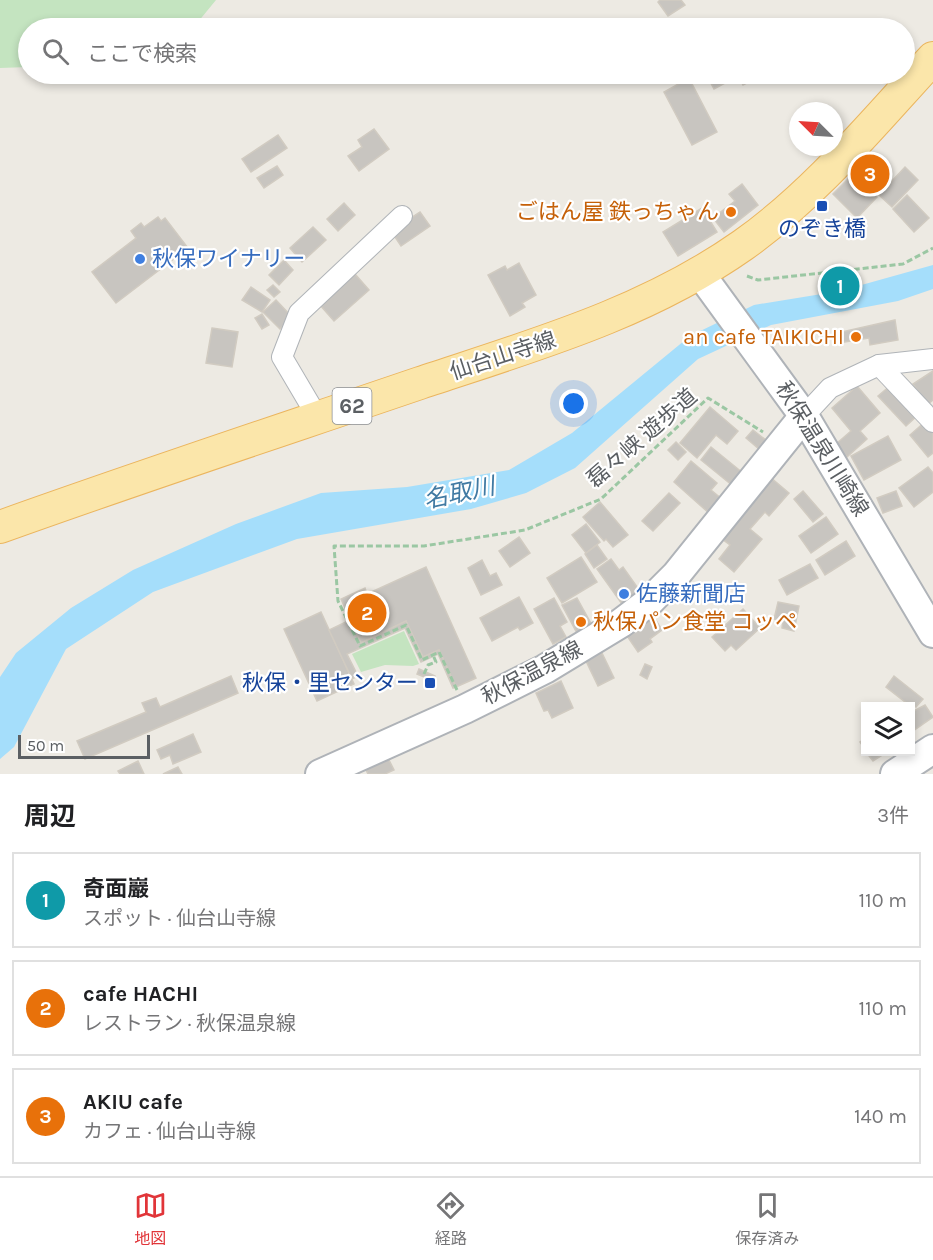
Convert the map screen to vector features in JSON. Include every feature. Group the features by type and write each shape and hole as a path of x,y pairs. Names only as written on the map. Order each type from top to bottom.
{"main road":[{"name":"仙台山寺線","path":"915,77 933,58"},
{"name":"仙台山寺線","path":"0,527 168,466 318,418 596,323 649,301 744,245 795,202 908,84"},
{"name":"秋保温泉川崎線","path":"699,272 804,416 933,633"},
{"name":"秋保温泉線","path":"320,774 465,709 546,669 621,623 650,601 676,575 804,416"},
{"path":"895,774 933,749"}],"street":[{"path":"318,418 282,357 300,313 402,216"},
{"path":"804,416 830,388 879,365 933,359"},
{"path":"879,365 933,422"}],"path":[{"path":"747,276 758,280 903,264 933,248"},
{"name":"磊々峡 遊歩道","path":"433,655 422,660 406,625 360,646 338,601 334,546 424,546 525,530 601,499 708,398 770,436"},
{"path":"424,674 428,665 436,662 433,655 438,652 465,709"}],"green space":[{"path":"0,0 216,0 201,18 18,18 18,67 0,68"},
{"path":"404,631 419,664 413,666 385,665 361,672 352,654"}],"water":[{"name":"名取川","path":"933,265 933,289 898,301 771,325 698,359 575,468 526,493 471,509 297,539 153,592 66,649 14,747 0,759 0,677 16,653 71,608 133,570 236,524 321,493 407,487 509,470 572,433 690,336 754,305 840,291"}],"building":[{"path":"660,0 681,0 685,5 668,16 658,2"},
{"path":"678,84 692,84 717,132 692,145 664,92"},
{"path":"711,84 723,84 714,89"},
{"path":"374,129 389,149 359,171 348,156 362,147 358,140"},
{"path":"278,135 287,148 251,172 242,159"},
{"path":"867,160 889,181 877,194 854,173"},
{"path":"277,166 283,175 264,188 257,178"},
{"path":"905,167 918,180 892,207 879,195"},
{"path":"853,174 877,197 857,218 833,194"},
{"path":"742,184 758,205 724,232 713,218 735,201 729,194"},
{"path":"907,195 929,218 914,232 893,209"},
{"path":"344,203 355,215 338,231 327,219"},
{"path":"702,208 717,232 678,256 663,232"},
{"path":"420,212 430,226 401,246 391,231"},
{"path":"158,217 161,221 165,218 188,248 116,303 92,272 136,238 131,231 141,223 144,227"},
{"path":"313,227 326,240 302,262 290,248"},
{"path":"284,260 293,270 279,285 269,275"},
{"path":"519,263 536,295 522,303 525,307 510,316 488,275 505,266 507,270"},
{"path":"355,274 369,290 334,321 320,305"},
{"path":"273,285 280,292 274,297 267,290"},
{"path":"251,287 270,300 262,312 242,300"},
{"path":"276,300 292,317 280,329 263,312"},
{"path":"262,314 269,325 262,329 255,318"},
{"path":"895,320 898,340 870,345 869,338 839,343 837,333"},
{"path":"212,328 238,332 232,367 206,363"},
{"path":"933,371 933,400 927,405 913,384"},
{"path":"891,385 918,415 906,426 878,396"},
{"path":"857,386 880,413 860,431 867,439 847,457 836,444 851,431 832,408"},
{"path":"710,407 738,431 727,444 716,435 697,458 680,443"},
{"path":"927,420 933,427 933,453 928,457 910,435"},
{"path":"753,430 767,441 760,450 746,438"},
{"path":"888,436 901,460 864,480 851,456"},
{"path":"676,442 686,452 678,460 668,450"},
{"path":"711,447 743,473 733,486 701,460"},
{"path":"691,461 717,483 711,490 722,499 710,514 674,482"},
{"path":"928,467 933,473 933,492 914,507 899,488"},
{"path":"770,477 789,493 769,516 765,512 750,529 762,539 734,572 719,559 730,545 722,539"},
{"path":"803,491 823,514 813,522 794,499"},
{"path":"896,491 902,506 883,513 877,498"},
{"path":"669,493 680,503 653,531 642,521"},
{"path":"600,502 628,535 613,547 606,539 604,541 583,517"},
{"path":"826,517 838,534 811,553 799,536"},
{"path":"586,524 600,542 586,553 572,535"},
{"path":"519,537 530,553 510,567 499,551"},
{"path":"846,541 855,556 825,575 816,560"},
{"path":"597,545 607,559 594,568 585,554"},
{"path":"581,557 597,582 562,603 547,578"},
{"path":"611,559 619,570 623,567 640,591 622,604 597,569"},
{"path":"482,560 490,576 496,573 502,585 481,595 468,568"},
{"path":"810,564 818,578 787,595 779,580"},
{"path":"426,567 476,678 456,687 439,650 423,657 406,621 361,643 341,599 365,588 367,594"},
{"path":"519,597 533,623 520,630 518,627 492,641 480,618"},
{"path":"554,598 567,622 560,626 566,637 553,644 534,609"},
{"path":"577,598 593,627 578,635 562,605"},
{"path":"778,602 799,606 794,631 782,628 783,620 774,619"},
{"path":"743,609 760,628 736,650 731,645 725,651 712,637"},
{"path":"321,612 354,684 317,701 284,629"},
{"path":"652,614 662,630 650,639 652,642 638,652 625,633"},
{"path":"350,620 361,643 406,621 423,657 439,650 456,687 453,688 438,654 421,662 405,628 347,654 358,676 352,679 329,630"},
{"path":"602,653 614,678 598,686 586,661"},
{"path":"645,664 652,667 647,679 640,675"},
{"path":"419,669 435,676 434,681 417,674"},
{"path":"231,676 238,693 85,759 77,741 146,712 142,703 156,698 160,707"},
{"path":"894,676 923,699 916,707 915,702 905,702 886,687"},
{"path":"561,681 573,708 552,718 548,710 544,711 536,693"},
{"path":"925,705 933,717 915,730 915,710"},
{"path":"193,734 201,752 173,764 170,755 161,759 157,750"},
{"path":"387,756 394,770 385,774 368,774 364,766"},
{"path":"869,756 881,756 873,761"},
{"path":"138,761 144,774 120,774 118,771"},
{"path":"178,767 182,774 163,774"}],"place":[{"name":"AKIU cafe","path":"870,174"},
{"name":"のぞき橋","path":"822,206"},
{"name":"ごはん屋 鉄っちゃん","path":"731,212"},
{"name":"秋保ワイナリー","path":"140,259"},
{"name":"奇面巖","path":"840,286"},
{"name":"an cafe TAIKICHI","path":"856,337"},
{"name":"佐藤新聞店","path":"624,594"},
{"name":"cafe HACHI","path":"367,613"},
{"name":"秋保パン食堂 コッペ","path":"581,622"},
{"name":"秋保・里センター","path":"430,683"}]}
